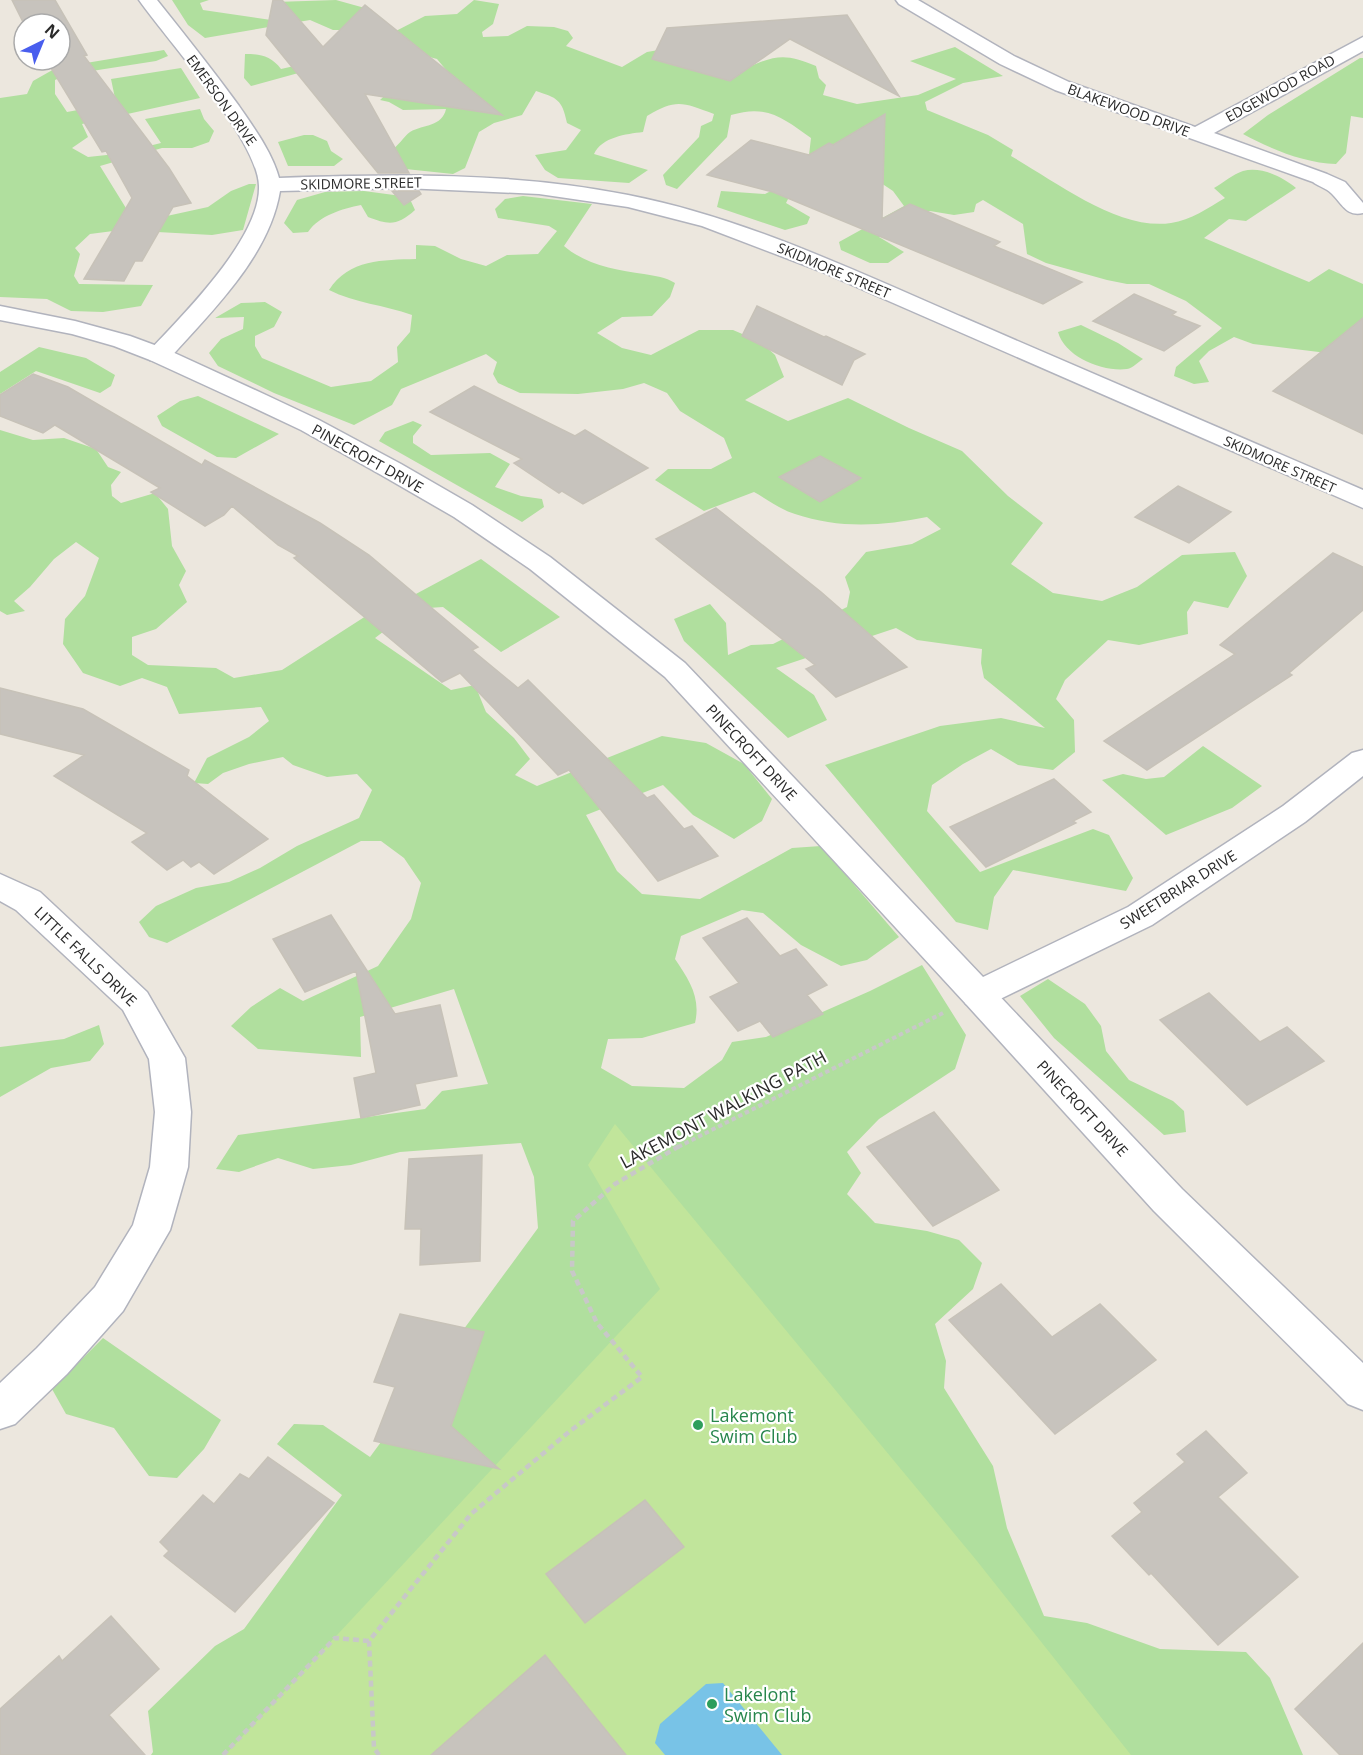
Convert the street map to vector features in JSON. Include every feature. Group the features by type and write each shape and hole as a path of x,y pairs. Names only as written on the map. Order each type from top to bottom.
{"street":[{"name":"EMERSON DRIVE","path":"148,0 242,125 262,156 270,185 261,222 238,261 214,294 159,355"},
{"name":"BLAKEWOOD DRIVE","path":"905,0 1036,75 1320,178 1337,187 1356,208"},
{"name":"EDGEWOOD ROAD","path":"1197,134 1363,43"},
{"name":"SKIDMORE STREET","path":"270,185 427,182 494,184 630,201 730,228 897,297 1363,500"},
{"name":"PINECROFT DRIVE","path":"0,313 75,327 122,341 159,355 310,425 453,505 540,563 608,615 675,670 1168,1200 1363,1391"},
{"name":"SWEETBRIAR DRIVE","path":"978,995 1140,916 1294,814 1363,760"},
{"name":"LITTLE FALLS DRIVE","path":"0,886 28,901 135,1001 167,1058 173,1112 169,1167 151,1230 109,1299 52,1361 0,1410"}],"path":[{"name":"LAKEMONT WALKING PATH","path":"369,1641 471,1514 570,1431 642,1377 597,1323 572,1271 573,1221 615,1184 669,1151 978,995"},
{"path":"223,1755 334,1638 369,1641 374,1748 379,1755"}],"green space":[{"path":"172,0 209,0 200,3 203,10 278,21 275,2 336,0 372,10 369,14 394,32 425,16 457,14 474,0 499,4 493,24 482,32 483,37 508,36 527,26 554,27 568,31 573,38 566,46 622,67 647,52 676,47 746,68 765,60 788,57 816,66 819,78 826,85 823,95 857,104 918,95 956,79 910,61 955,47 1003,76 963,83 925,102 927,110 988,135 1013,150 1011,156 1109,212 1151,223 1171,223 1185,219 1225,198 1214,188 1236,174 1250,170 1264,171 1285,180 1296,188 1246,221 1229,219 1204,238 1309,282 1329,269 1363,284 1363,368 1327,353 1253,344 1234,337 1209,351 1199,361 1209,382 1194,384 1174,376 1176,367 1222,328 1186,301 1149,284 1127,284 1107,280 1046,263 1027,254 1023,224 983,200 976,204 974,212 954,215 930,211 919,213 879,237 904,252 888,263 870,263 841,250 839,242 904,206 893,191 878,181 791,193 786,203 810,217 807,224 785,230 717,207 721,191 765,194 812,170 809,155 811,138 792,124 765,112 755,111 731,115 727,137 677,189 666,185 663,175 699,137 701,126 712,121 714,114 687,105 666,107 647,116 643,132 615,137 598,148 594,154 648,170 629,183 558,178 545,170 535,155 566,150 581,130 567,123 558,101 536,91 522,115 494,123 479,132 465,168 453,174 396,168 389,152 410,132 441,119 446,109 403,110 380,100 393,88 447,71 437,59 407,51 331,64 251,86 244,78 245,54 265,57 281,69 334,57 349,30 333,30 310,20 205,38 188,25"},
{"path":"164,50 168,56 156,61 66,75 55,80 55,94 67,112 116,103 111,79 181,68 200,98 82,124 88,137 72,148 88,157 116,154 161,143 145,119 200,109 204,119 214,131 209,142 192,148 162,148 100,166 129,213 153,219 208,207 231,191 249,184 256,184 243,230 212,235 121,230 90,234 75,248 80,254 74,276 79,284 153,285 141,306 103,312 71,311 47,299 0,297 0,98 27,94 33,81 49,72 72,72 72,65"},
{"path":"1363,58 1363,118 1351,116 1346,153 1336,164 1312,161 1288,154 1243,134 1268,115"},
{"path":"313,135 327,141 331,151 343,159 334,166 288,166 278,142"},
{"path":"364,191 409,197 415,210 403,219 387,223 368,217 361,205 325,217 308,232 293,233 284,223 297,200 325,192"},
{"path":"523,196 592,204 564,246 582,258 602,266 660,277 675,283 670,297 652,316 622,317 597,333 622,348 651,355 699,330 733,330 761,342 775,355 784,377 745,400 788,421 848,398 962,451 1008,496 1043,523 1011,564 1053,593 1102,601 1137,587 1182,555 1235,552 1247,576 1228,608 1194,601 1187,612 1188,634 1139,645 1108,640 1065,680 1056,699 1074,720 1075,752 1053,770 1018,765 991,749 932,785 927,811 980,872 1093,829 1109,835 1133,878 1126,891 1013,870 994,897 988,930 956,922 825,765 940,726 1001,718 1045,728 984,678 981,663 982,649 917,640 896,628 776,668 814,695 827,720 788,738 684,641 674,619 710,604 726,623 728,655 751,645 773,644 847,607 850,592 845,577 866,552 912,544 941,529 927,517 878,524 828,522 790,512 754,492 704,511 655,480 668,469 711,469 732,458 724,438 680,411 667,393 644,383 623,389 578,394 520,393 498,383 493,374 497,362 486,354 401,389 392,405 354,425 274,393 218,366 209,353 221,339 243,329 244,317 215,318 241,303 265,302 282,312 274,327 255,336 255,346 262,358 331,387 371,381 398,362 397,347 410,332 412,315 349,298 329,290 337,280 346,272 368,263 416,259 416,245 435,246 461,259 486,266 507,255 538,254 557,231 549,226 498,218 495,209 505,199"},
{"path":"1081,325 1118,343 1143,359 1127,369 1107,368 1086,361 1068,349 1058,332"},
{"path":"39,347 86,358 115,375 111,386 100,393 36,371 0,394 0,372"},
{"path":"198,396 279,434 236,458 217,457 162,426 157,416 180,401"},
{"path":"413,421 422,425 413,436 413,443 431,455 490,453 510,464 495,487 521,496 542,499 544,507 522,522 379,441 385,432"},
{"path":"0,430 33,440 64,438 96,449 108,467 121,472 111,485 112,496 121,503 155,493 168,509 172,546 186,571 179,585 187,602 156,629 132,637 132,655 148,665 216,668 234,678 282,670 380,607 414,595 481,559 560,617 501,652 443,607 413,609 375,638 451,690 475,685 486,712 514,738 530,759 515,775 537,786 662,736 706,743 744,764 772,799 762,821 734,839 693,815 663,785 586,815 617,871 642,894 700,899 792,848 821,846 899,937 867,960 841,966 801,945 763,913 742,910 681,936 675,959 695,997 695,1023 642,1038 608,1039 601,1068 632,1086 684,1088 722,1060 732,1042 766,1037 870,991 922,965 966,1035 955,1069 879,1119 847,1152 861,1173 847,1194 875,1223 927,1231 959,1240 982,1263 973,1289 935,1324 946,1361 944,1388 993,1466 1007,1528 1044,1616 1087,1623 1160,1649 1246,1652 1270,1678 1303,1755 151,1755 153,1752 148,1711 215,1646 244,1629 342,1495 277,1444 294,1424 323,1425 370,1457 538,1228 534,1177 521,1143 400,1152 351,1165 313,1169 278,1158 239,1172 216,1169 238,1135 425,1109 442,1091 488,1084 454,989 360,1017 361,1057 258,1049 231,1026 251,1007 280,988 303,1001 378,966 411,919 421,883 404,858 381,841 361,841 167,943 149,937 139,922 156,906 196,888 229,882 260,868 297,846 359,818 372,790 357,774 327,777 293,765 283,757 249,764 223,773 208,784 194,783 207,758 249,737 269,721 261,707 179,714 167,687 142,678 120,686 83,673 63,644 65,619 85,596 99,558 76,542 54,559 30,587 14,601 25,611 7,615 0,611"},
{"path":"1203,746 1262,786 1232,808 1166,835 1102,780 1123,774 1146,779 1164,777"},
{"path":"1048,979 1085,1004 1101,1026 1106,1051 1129,1080 1173,1101 1184,1111 1186,1132 1164,1135 1054,1038 1020,996"},
{"path":"99,1025 104,1044 90,1061 51,1068 0,1097 0,1047 64,1039"},
{"name":"Lakemont Swim Club","path":"615,1124 977,1561 1131,1755 225,1755 660,1289 588,1165"},
{"path":"103,1338 221,1420 204,1449 177,1478 149,1476 114,1428 66,1414 52,1389"}],"water":[{"name":"Lakelont Swim Club","path":"723,1683 782,1755 665,1755 655,1743 660,1724 706,1684"}],"building":[{"path":"12,0 55,0 62,12 18,12"},
{"path":"273,0 282,0 323,47 365,5 502,115 365,94 409,173 378,173 266,35"},
{"path":"847,15 899,96 790,39 730,81 652,59 667,28"},
{"path":"72,29 87,55 84,56 169,168 191,203 173,207 142,261 135,261 124,281 84,279 132,198 106,151 102,152 53,72 72,72"},
{"path":"885,114 882,219 910,204 1000,242 994,246 1082,282 1043,304 773,192 707,175 751,140 809,155 829,143 833,145"},
{"path":"392,191 419,191 421,194 404,205"},
{"path":"1134,294 1176,312 1172,315 1200,326 1164,351 1093,321"},
{"path":"757,306 865,354 854,360 842,385 742,336"},
{"path":"1363,318 1363,434 1273,391"},
{"path":"33,374 68,387 202,465 205,460 320,523 369,555 478,647 472,650 518,688 528,680 647,798 654,795 684,829 692,826 718,856 658,881 569,770 558,775 460,673 442,682 294,558 298,556 278,545 232,506 224,515 205,526 151,492 160,488 55,425 43,433 0,416 0,395"},
{"path":"474,386 575,436 585,430 648,468 583,504 562,491 559,493 514,463 522,459 430,412"},
{"path":"820,456 861,478 820,502 779,477"},
{"path":"1178,486 1231,512 1189,543 1135,517"},
{"path":"716,508 821,592 907,667 836,697 806,669 815,665 656,539"},
{"path":"1333,553 1363,567 1363,610 1289,673 1292,675 1147,770 1104,741 1235,654 1220,645"},
{"path":"0,688 83,709 189,770 187,776 268,839 214,874 199,862 191,867 183,860 167,870 132,842 147,833 54,776 84,755 0,734"},
{"path":"1054,779 1091,812 1073,821 1076,823 986,867 950,827"},
{"path":"331,915 395,1014 440,1005 457,1076 415,1084 420,1105 361,1118 354,1078 376,1073 356,971 305,992 273,939"},
{"path":"747,918 780,956 796,949 827,985 807,995 823,1014 773,1037 760,1021 738,1031 710,997 739,983 703,938"},
{"path":"1209,993 1260,1042 1287,1027 1324,1061 1247,1105 1160,1020"},
{"path":"934,1112 999,1190 933,1226 867,1147"},
{"path":"482,1155 480,1261 420,1265 421,1229 405,1229 409,1159"},
{"path":"1001,1284 1052,1337 1100,1304 1156,1360 1055,1434 949,1320"},
{"path":"400,1314 484,1332 451,1426 499,1469 374,1441 395,1387 374,1382"},
{"path":"1206,1431 1247,1473 1218,1497 1298,1577 1218,1645 1151,1573 1149,1575 1112,1536 1142,1512 1134,1503 1185,1462 1177,1454"},
{"path":"268,1457 334,1503 235,1612 164,1556 169,1551 160,1542 203,1495 214,1504 240,1474 249,1479"},
{"path":"645,1500 684,1547 585,1623 546,1574"},
{"path":"111,1616 159,1669 109,1715 145,1755 0,1755 0,1709 59,1656 62,1661"},
{"path":"1363,1643 1363,1755 1340,1755 1295,1709"},
{"path":"545,1655 626,1755 431,1755"}],"place":[{"name":"Lakemont Swim Club","path":"698,1425"},
{"name":"Lakelont Swim Club","path":"712,1704"}]}
